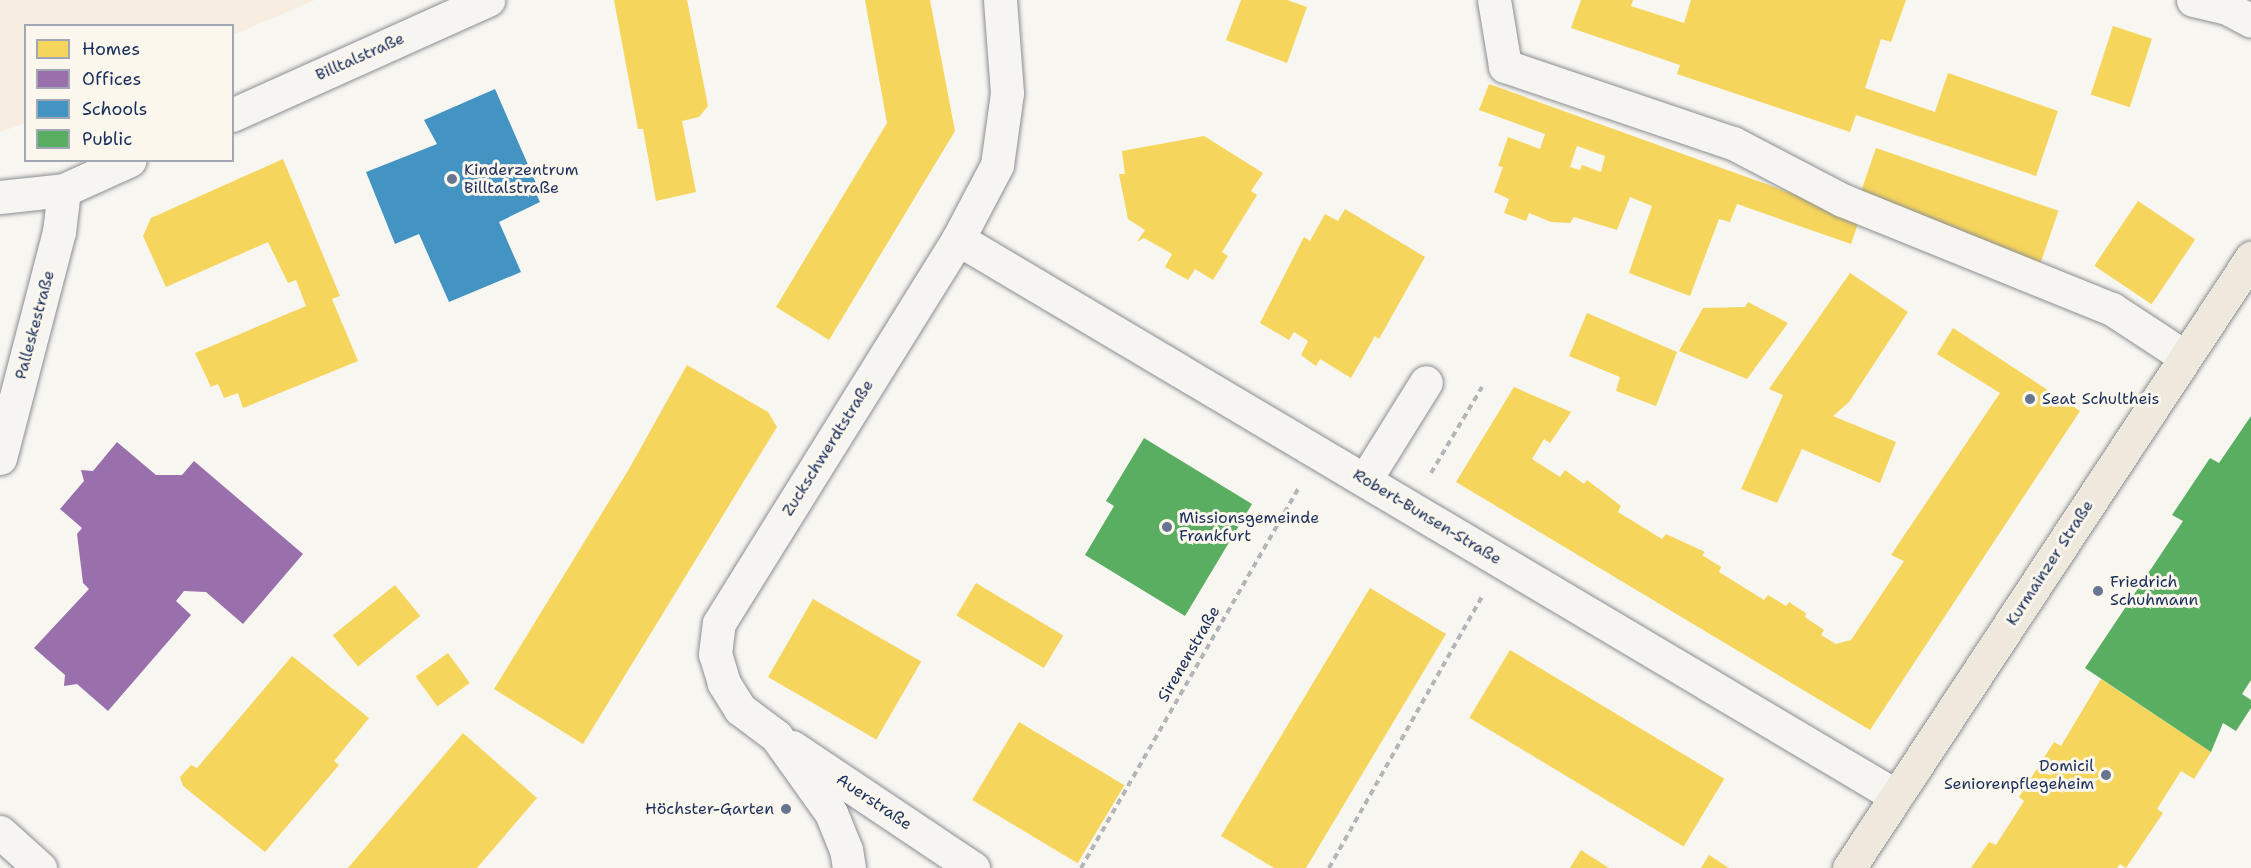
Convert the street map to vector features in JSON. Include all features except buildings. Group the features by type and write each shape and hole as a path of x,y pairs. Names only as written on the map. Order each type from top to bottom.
{"main road":[{"name":"Kurmainzer Straße","path":"1849,868 2251,258"}],"street":[{"name":"Billtalstraße","path":"234,113 488,0"},
{"name":"Zuckschwerdtstraße","path":"849,868 846,850 831,813 776,736 740,709 724,683 715,654 719,623 958,240 997,165 1007,93 1000,0"},
{"path":"1494,0 1504,66 1733,143 1842,200 2112,309 2186,357"},
{"path":"2193,0 2227,8 2251,21"},
{"path":"0,197 64,190 126,162"},
{"name":"Palleskestraße","path":"0,458 59,232 64,190"},
{"name":"Robert-Bunsen-Straße","path":"958,240 1896,796"},
{"path":"1365,480 1426,382"},
{"name":"Auerstraße","path":"776,736 973,868"},
{"path":"0,832 40,868"}],"path":[{"path":"1411,507 1482,387"},
{"name":"Sirenenstraße","path":"1081,868 1318,453"},
{"path":"1329,868 1502,562"}],"shaded area":[{"path":"0,0 315,0 234,35 234,24 24,24 24,123 0,132"}],"place":[{"name":"Kinderzentrum Billtalstraße","path":"452,179"},
{"name":"Seat Schultheis","path":"2030,399"},
{"name":"Missionsgemeinde Frankfurt","path":"1167,527"},
{"name":"Friedrich Schuhmann","path":"2098,591"},
{"name":"Domicil Seniorenpflegeheim","path":"2106,775"},
{"name":"Höchster-Garten","path":"786,809"}]}
